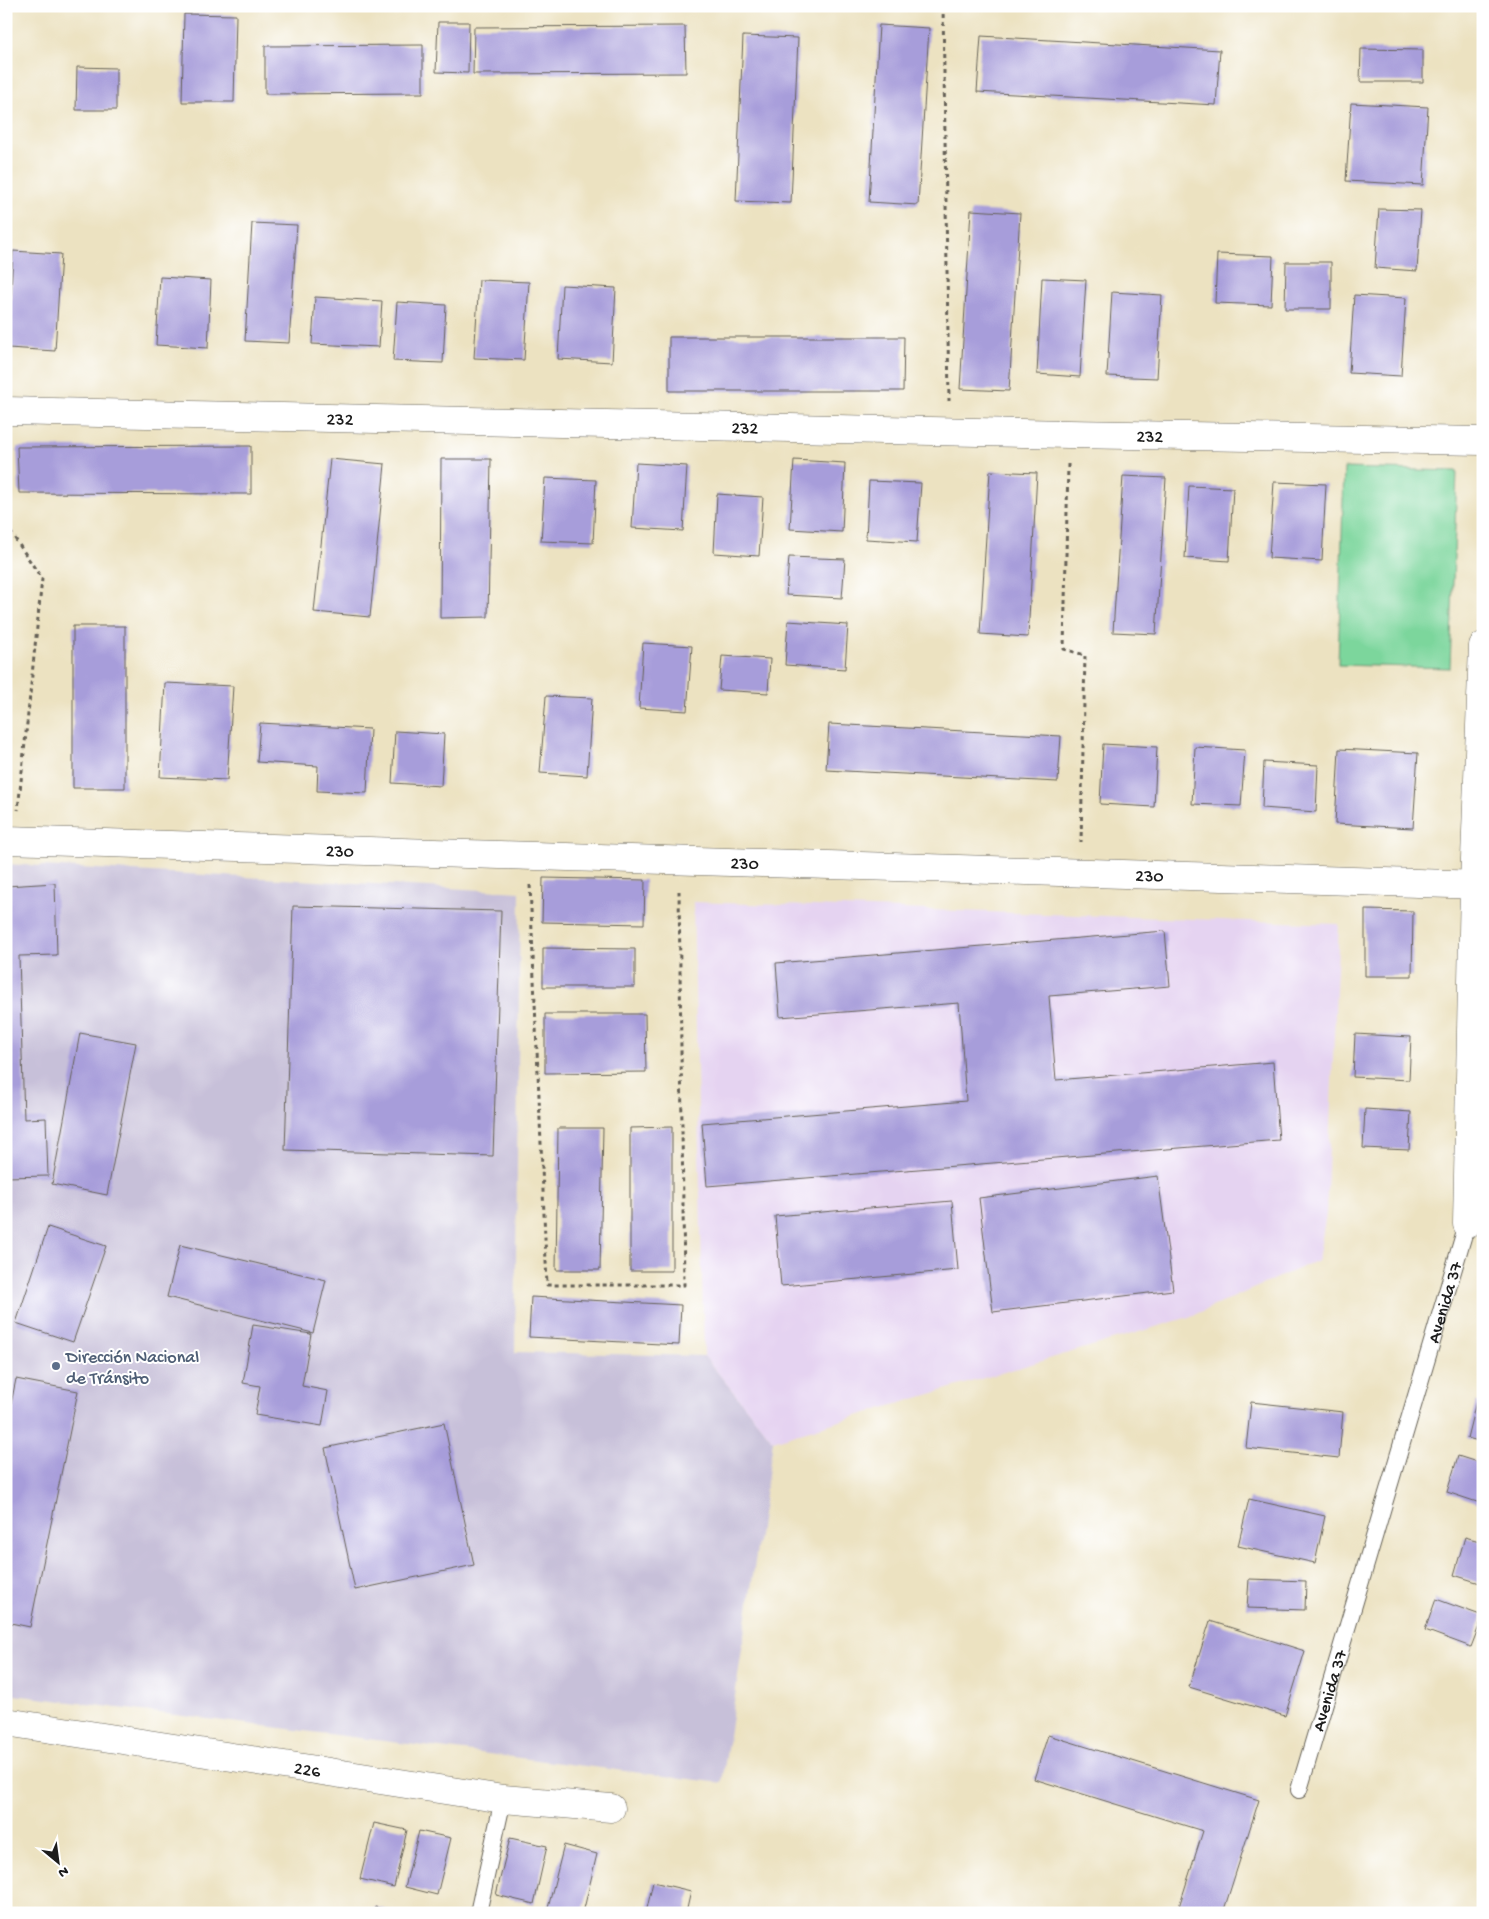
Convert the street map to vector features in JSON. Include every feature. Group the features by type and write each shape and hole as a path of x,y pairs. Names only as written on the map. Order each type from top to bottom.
{"street":[{"name":"232","path":"6,411 1483,441"},
{"name":"Avenida 37","path":"1467,1224 1479,885 1483,646"},
{"name":"230","path":"10,840 1479,885"},
{"name":"226","path":"6,1722 503,1799 611,1808"}],"lane":[{"name":"Avenida 37","path":"1299,1790 1467,1224"},
{"path":"478,1913 503,1799"}],"path":[{"path":"943,6 950,431"},
{"path":"1068,434 1064,649 1085,655 1081,873"},
{"path":"6,525 42,579 10,840"},
{"path":"529,857 547,1285 684,1285 679,861"}],"shaded area":[{"path":"6,864 520,892 515,1352 704,1356 773,1441 722,1783 6,1694"},
{"path":"693,902 1339,924 1326,1214 1318,1260 1189,1317 773,1441 704,1356"}],"green space":[{"path":"1344,468 1457,471 1450,668 1338,665"}],"building":[{"path":"184,14 236,15 234,102 182,102"},
{"path":"438,22 469,22 468,73 436,72"},
{"path":"879,25 929,28 918,205 869,202"},
{"path":"685,26 686,73 473,74 474,27"},
{"path":"743,36 798,38 791,203 736,201"},
{"path":"981,36 1220,50 1216,105 977,92"},
{"path":"423,45 423,93 265,94 265,46"},
{"path":"1361,49 1423,50 1423,82 1360,82"},
{"path":"77,67 116,68 116,110 76,110"},
{"path":"1351,103 1428,107 1423,185 1346,181"},
{"path":"1379,209 1421,210 1417,271 1375,268"},
{"path":"971,210 1020,213 1009,391 960,389"},
{"path":"252,223 297,225 289,343 245,341"},
{"path":"13,251 61,254 55,351 8,348"},
{"path":"1217,254 1273,256 1271,305 1215,303"},
{"path":"1286,262 1331,262 1331,309 1285,309"},
{"path":"160,277 211,280 208,348 156,345"},
{"path":"1042,278 1086,280 1080,377 1037,374"},
{"path":"479,280 529,282 524,360 474,358"},
{"path":"562,285 616,288 612,362 558,359"},
{"path":"1112,292 1162,295 1157,378 1107,376"},
{"path":"1354,295 1406,298 1401,376 1349,373"},
{"path":"315,297 382,301 379,347 312,344"},
{"path":"397,302 446,305 443,363 393,361"},
{"path":"669,337 904,337 903,391 669,391"},
{"path":"251,446 251,494 19,493 17,447"},
{"path":"330,459 385,464 370,617 314,612"},
{"path":"441,459 491,459 488,617 440,618"},
{"path":"794,460 845,463 842,532 790,529"},
{"path":"636,463 687,466 683,531 632,528"},
{"path":"990,471 1037,473 1028,637 980,634"},
{"path":"1123,476 1166,478 1156,634 1113,632"},
{"path":"545,478 596,480 593,543 541,541"},
{"path":"869,481 921,483 917,542 866,539"},
{"path":"1274,482 1326,484 1322,561 1269,558"},
{"path":"1189,486 1233,488 1229,561 1185,558"},
{"path":"717,494 763,497 759,556 714,553"},
{"path":"789,557 845,559 842,598 786,595"},
{"path":"788,621 848,625 845,669 785,665"},
{"path":"73,626 125,626 125,788 73,788"},
{"path":"643,643 692,646 687,711 639,708"},
{"path":"722,656 770,659 768,693 719,690"},
{"path":"165,683 233,686 227,780 160,777"},
{"path":"546,696 592,698 587,776 540,773"},
{"path":"260,723 370,729 367,793 317,791 318,766 257,762"},
{"path":"829,724 1061,736 1058,782 826,770"},
{"path":"395,731 444,734 441,786 392,783"},
{"path":"1103,744 1157,747 1154,807 1100,804"},
{"path":"1195,747 1245,750 1241,806 1192,804"},
{"path":"1339,749 1418,753 1413,828 1335,824"},
{"path":"1264,762 1318,765 1316,812 1262,808"},
{"path":"543,878 645,880 644,924 542,922"},
{"path":"55,883 57,955 19,956 24,1119 46,1118 48,1176 6,1177 6,886"},
{"path":"293,906 501,911 493,1156 285,1150"},
{"path":"1365,910 1413,911 1412,976 1365,976"},
{"path":"1165,931 1170,986 1049,996 1056,1080 1273,1062 1279,1140 707,1186 702,1123 966,1101 959,1003 780,1017 776,963"},
{"path":"543,948 635,949 635,987 543,987"},
{"path":"545,1014 645,1014 646,1072 545,1073"},
{"path":"80,1033 136,1043 107,1195 52,1184"},
{"path":"1355,1034 1411,1037 1409,1080 1353,1077"},
{"path":"1365,1109 1411,1112 1409,1150 1363,1148"},
{"path":"672,1127 672,1271 630,1271 630,1128"},
{"path":"558,1128 603,1128 600,1270 556,1270"},
{"path":"1158,1176 1173,1290 993,1312 979,1198"},
{"path":"952,1201 958,1270 781,1286 775,1216"},
{"path":"48,1227 106,1246 73,1342 16,1323"},
{"path":"180,1245 326,1280 313,1333 167,1297"},
{"path":"531,1297 681,1305 679,1345 529,1337"},
{"path":"253,1325 311,1334 302,1386 328,1391 322,1426 255,1415 260,1386 243,1383"},
{"path":"16,1379 78,1391 30,1627 6,1622 6,1429"},
{"path":"1251,1402 1343,1412 1339,1458 1246,1448"},
{"path":"1476,1402 1483,1404 1483,1442 1467,1438"},
{"path":"444,1423 474,1565 355,1590 325,1448"},
{"path":"1458,1456 1483,1464 1483,1504 1447,1492"},
{"path":"1249,1499 1325,1516 1315,1563 1238,1546"},
{"path":"1465,1537 1483,1542 1483,1584 1454,1575"},
{"path":"1249,1579 1306,1581 1305,1610 1247,1608"},
{"path":"1436,1599 1483,1616 1471,1647 1425,1630"},
{"path":"1210,1621 1305,1651 1285,1716 1189,1687"},
{"path":"1048,1735 1259,1800 1223,1913 1177,1913 1203,1831 1034,1779"},
{"path":"374,1823 407,1830 394,1887 360,1879"},
{"path":"419,1831 451,1838 437,1895 405,1887"},
{"path":"510,1838 547,1846 534,1904 496,1895"},
{"path":"564,1845 597,1854 583,1913 547,1912"},
{"path":"653,1882 691,1891 686,1913 646,1913"},
{"path":"375,1907 395,1912 395,1913 374,1913"}],"place":[{"name":"Dirección Nacional de Tránsito","path":"56,1366"}]}
